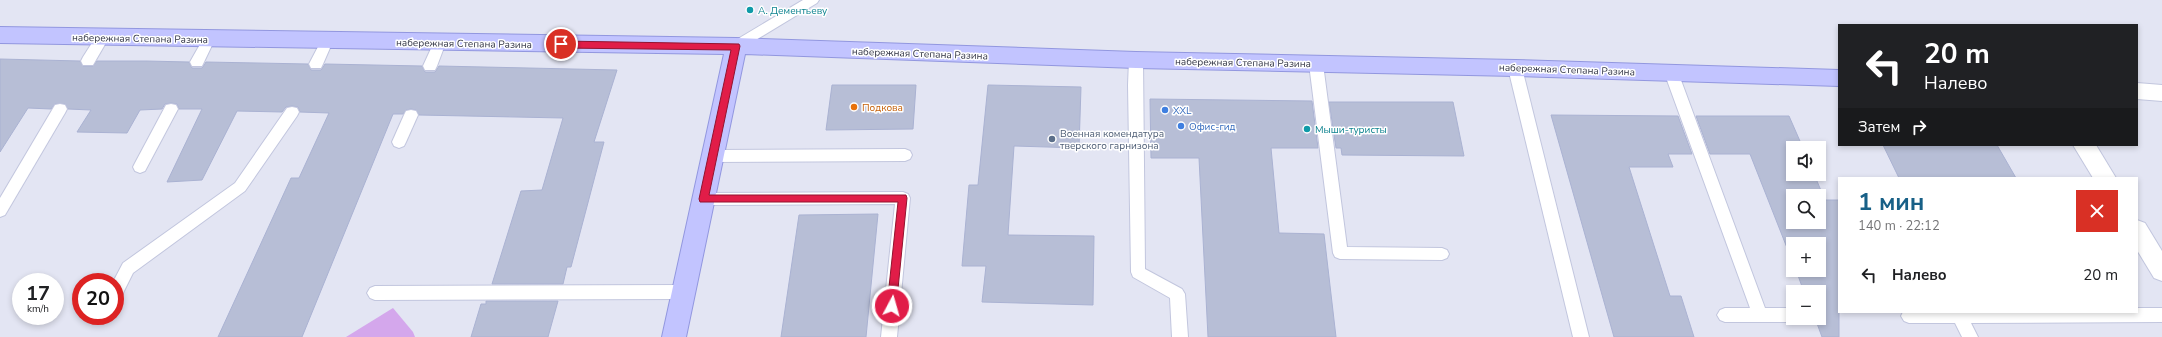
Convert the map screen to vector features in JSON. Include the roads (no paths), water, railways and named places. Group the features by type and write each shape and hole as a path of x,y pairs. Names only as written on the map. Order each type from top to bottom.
{"street":[{"name":"набережная Степана Разина","path":"0,36 736,46 1136,60 1515,68 1838,78"},
{"path":"674,337 736,46"},
{"path":"2138,91 2162,93"},
{"path":"2085,146 2104,177"},
{"path":"2138,232 2162,271"}],"lane":[{"path":"736,46 813,0"},
{"path":"88,61 102,38"},
{"path":"197,62 210,39"},
{"path":"316,64 327,41"},
{"path":"430,66 440,42"},
{"path":"1136,60 1134,85 1138,272 1177,294 1180,337"},
{"path":"1316,64 1340,253 1442,254"},
{"path":"1515,68 1581,337"},
{"path":"1671,72 1760,315"},
{"path":"0,211 60,109"},
{"path":"140,167 172,109"},
{"path":"124,276 128,268 240,187 292,112"},
{"path":"399,142 411,115"},
{"path":"713,156 905,155"},
{"path":"703,199 903,198 889,337"},
{"path":"375,293 684,292"},
{"path":"1725,314 1786,315"},
{"path":"1909,316 1959,314 2162,315"},
{"path":"1959,314 1970,337"}],"place":[{"name":"А. Дементьеву","path":"750,10"},
{"name":"Подкова","path":"854,107"},
{"name":"XXL","path":"1165,110"},
{"name":"Офис-гид","path":"1181,126"},
{"name":"Мыши-туристы","path":"1307,129"},
{"name":"Военная комендатура тверского гарнизона","path":"1052,139"}]}
